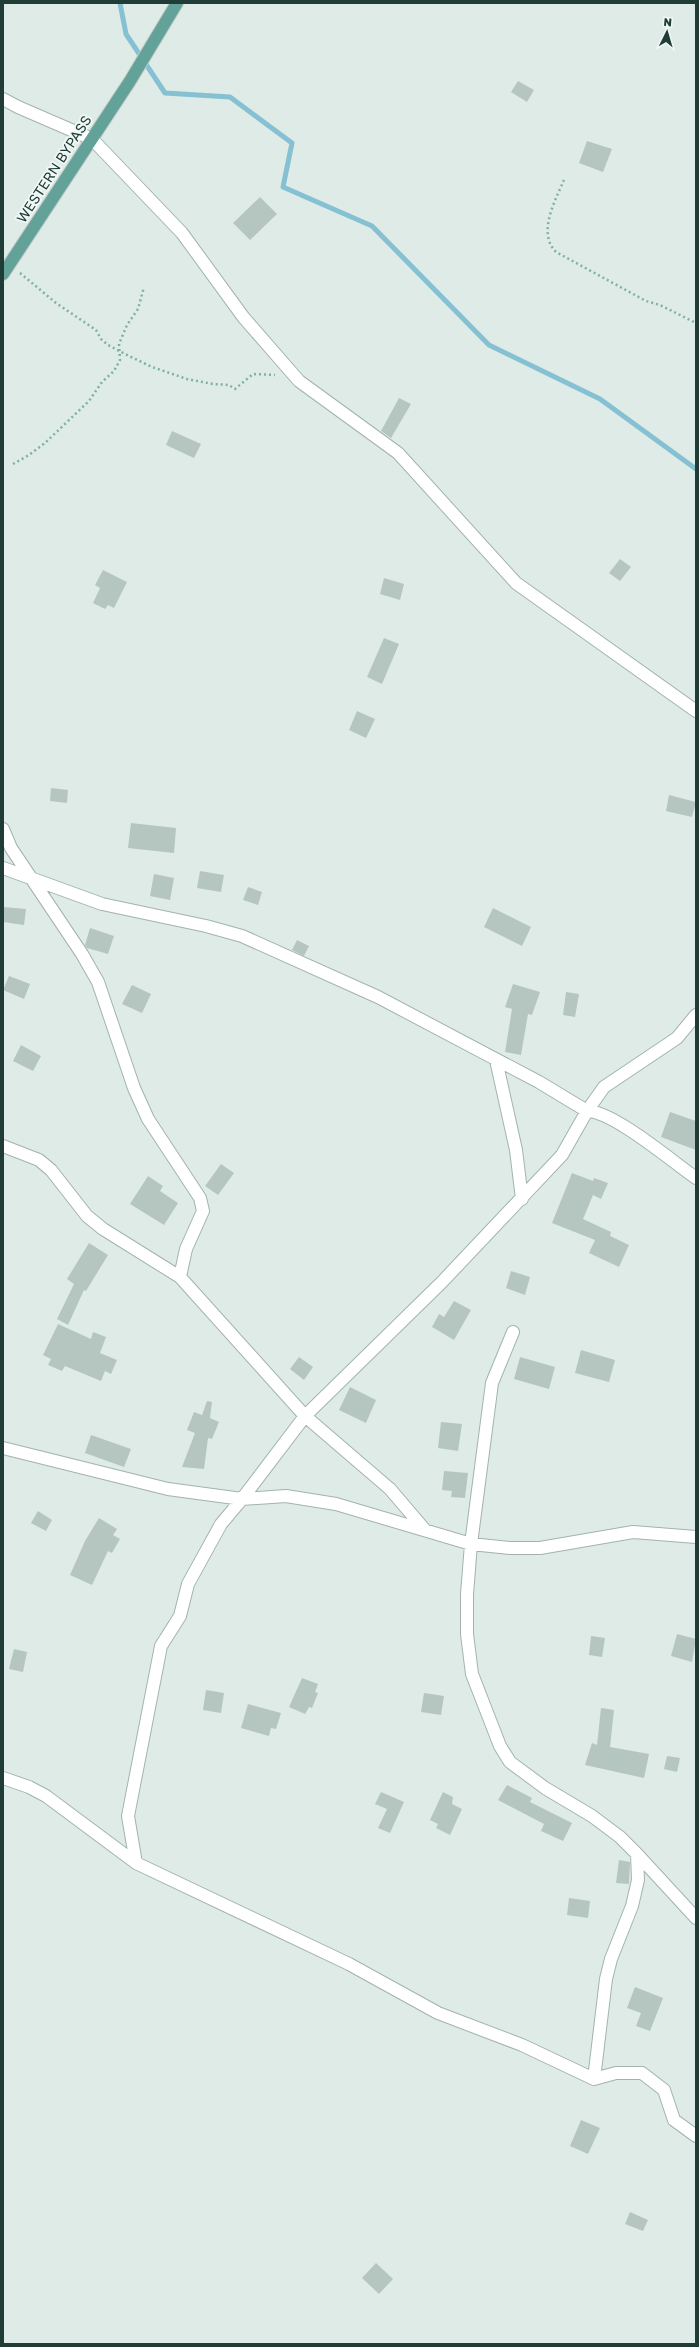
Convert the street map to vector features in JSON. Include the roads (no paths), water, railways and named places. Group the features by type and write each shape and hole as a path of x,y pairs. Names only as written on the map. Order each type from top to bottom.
{"main road":[{"name":"WESTERN BYPASS","path":"3,274 130,81 177,3"}],"street":[{"path":"3,99 18,108 92,139 182,233 244,318 299,381 398,453 516,583 696,711"},
{"path":"3,828 11,848 78,948 98,982 134,1088 148,1120 200,1198 203,1210 186,1249 180,1277"},
{"path":"3,868 102,904 206,926 242,936 378,997 587,1111 594,1111 637,1135 696,1178"},
{"path":"136,1863 128,1816 161,1646 180,1616 188,1584 221,1524 242,1499 305,1416 442,1282 562,1155 587,1111 604,1087 677,1038 696,1015"},
{"path":"496,1060 516,1150 522,1199"},
{"path":"3,1146 39,1160 51,1170 87,1216 103,1229 180,1277 305,1416 390,1489 425,1530"},
{"path":"513,1332 492,1383 471,1544 467,1594 467,1628 472,1674 500,1746 510,1762 545,1788 592,1816 620,1837 696,1918"},
{"path":"3,1448 139,1483 242,1499 286,1496 336,1504 471,1544 510,1548 540,1548 633,1532 696,1537"},
{"path":"3,1778 29,1787 46,1796 136,1863 349,1964 438,2012 522,2045 594,2079 616,2073 642,2073 664,2090 674,2120 696,2136"},
{"path":"594,2079 606,1979 611,1958 632,1906 638,1880 637,1854"}],"waterway":[{"path":"120,3 126,34 165,93 230,97 292,143 283,187 372,226 489,345 600,399 696,469"}]}
